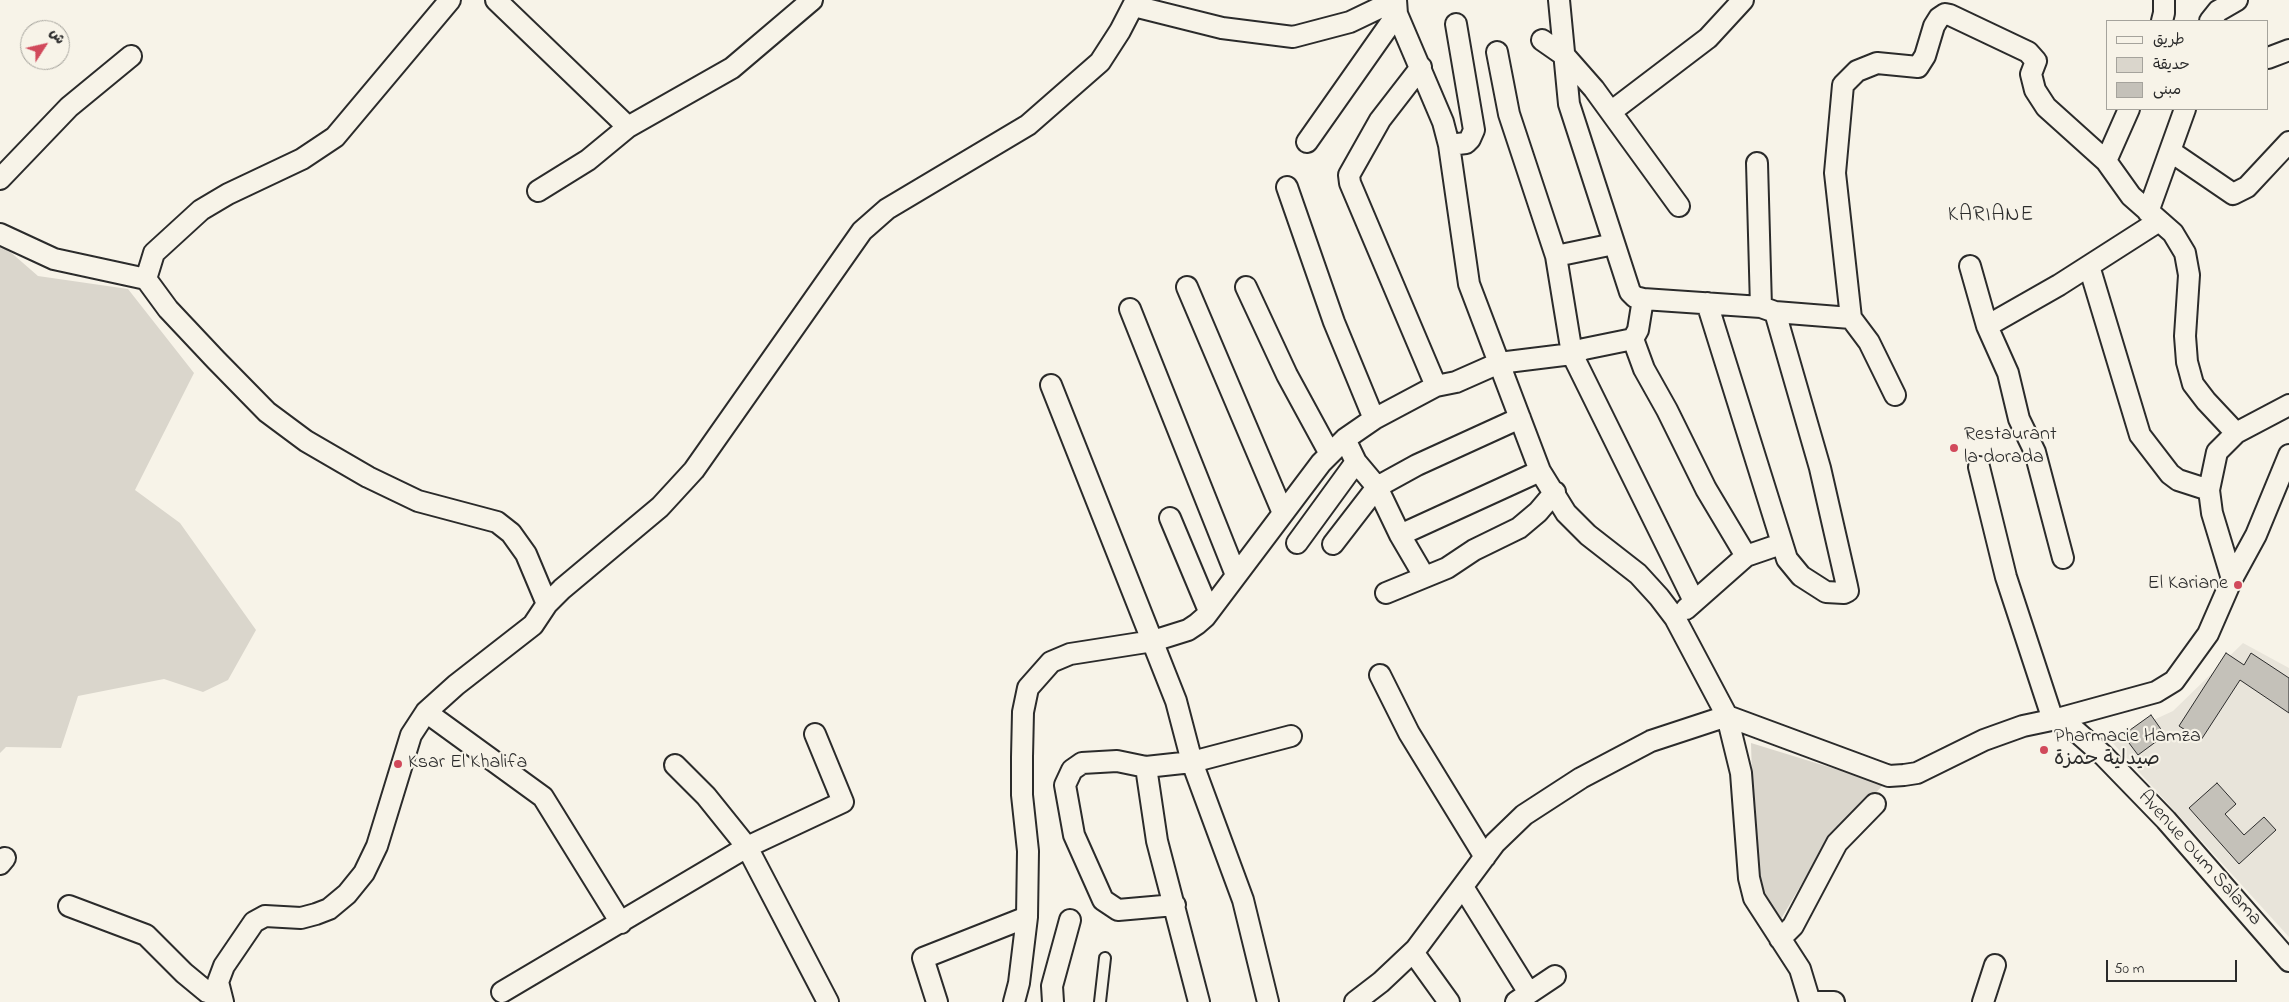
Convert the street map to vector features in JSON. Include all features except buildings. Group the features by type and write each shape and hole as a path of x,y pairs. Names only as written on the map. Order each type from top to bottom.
{"street":[{"path":"146,279 154,253 201,210 228,194 302,159 335,137 450,0"},
{"path":"496,0 628,127"},
{"path":"1559,0 1569,104 1630,292 1635,297 1644,299 1707,303 1850,318"},
{"path":"1612,111 1708,38 1742,0"},
{"path":"2162,20 2164,0"},
{"path":"2211,20 2218,11 2237,0"},
{"path":"538,192 588,160 628,127 732,68 804,3"},
{"path":"222,999 218,982 224,966 254,922 264,916 301,918 329,909 347,894 364,872 377,846 411,735 426,712 456,685 533,625 547,604 562,589 660,507 694,470 862,231 887,209 1028,125 1100,62 1135,3 1222,28 1292,37 1350,22 1396,5"},
{"path":"1396,5 1443,122 1450,145 1468,284 1540,471 1555,492 1566,513 1588,535 1638,574 1675,618 1727,716 1741,773 1749,878 1754,898 1800,969 1810,1002 1834,1002"},
{"path":"1307,142 1396,5"},
{"path":"1895,395 1869,342 1850,318 1836,173 1843,85 1857,71 1877,63 1918,67 1925,56 1934,26 1945,14 2028,52 2036,61 2031,74 2035,90 2046,107 2106,161 2130,196 2173,233 2185,253 2188,268 2189,298 2185,336 2187,362 2193,384 2236,433"},
{"path":"1450,145 1466,143 1474,130 1456,24"},
{"path":"1542,40 1565,56 1612,111 1679,206"},
{"path":"2269,58 2289,50"},
{"path":"1497,52 1509,114 1556,256 1572,354 1694,601"},
{"path":"0,179 69,107 131,56"},
{"path":"1420,67 1380,120 1350,175 1350,183 1436,386"},
{"path":"2106,161 2129,110"},
{"path":"1987,326 2089,266 2154,216 2170,151 2185,110"},
{"path":"2170,151 2233,194 2247,187 2289,142"},
{"path":"1707,303 1787,559 1801,576 1826,592 1844,594 1848,591 1820,468 1768,309 1757,163"},
{"path":"1287,187 1334,322 1374,419"},
{"path":"0,234 54,259 146,279 168,309 267,412 306,441 368,477 418,501 497,522 511,533 526,554 547,604"},
{"path":"1556,256 1614,244"},
{"path":"1970,266 1987,326 2008,373 2019,419 2035,452 2063,558"},
{"path":"2089,266 2140,435 2170,474 2178,480 2210,490"},
{"path":"1187,287 1283,513"},
{"path":"1246,287 1287,375 1330,454"},
{"path":"1014,1002 1019,983 1027,917 1028,851 1022,795 1023,712 1028,688 1051,662 1070,654 1154,641 1188,630 1197,624 1209,611 1283,513 1330,454 1345,439 1374,419 1436,386 1456,382 1499,363 1572,354 1584,349 1633,338 1638,330 1644,299"},
{"path":"1130,309 1236,575"},
{"path":"1633,338 1644,369 1706,488 1746,556"},
{"path":"1051,385 1154,641 1176,701 1192,762 1243,900 1268,1002"},
{"path":"2232,578 2212,513 2210,490 2217,452 2236,433 2289,405"},
{"path":"1333,544 1377,487 1417,465 1520,418"},
{"path":"1345,439 1356,462 1377,487 1400,535 1424,576"},
{"path":"1355,1002 1382,982 1413,952 1485,857 1524,815 1581,778 1651,741 1727,716 1889,776 1917,773 1984,740 2023,726 2057,719 2156,692 2174,681 2208,634 2232,578 2256,534 2289,455"},
{"path":"1297,543 1356,462"},
{"path":"1979,467 2006,577 2057,719"},
{"path":"1400,535 1540,471"},
{"path":"1386,594 1424,576 1447,568 1474,550 1520,528 1538,512 1555,492"},
{"path":"1170,518 1209,611"},
{"path":"1675,618 1746,556 1781,544"},
{"path":"1380,676 1409,733 1485,857"},
{"path":"426,712 543,797 621,922"},
{"name":"Avenue Oum Salama","path":"2057,719 2103,755 2166,820 2289,961"},
{"path":"502,992 747,847 843,802 815,734"},
{"path":"1175,905 1118,910 1103,900 1074,835 1065,785 1072,770 1082,764 1117,761 1146,767 1192,762 1291,736"},
{"path":"675,765 706,796 747,847 828,1002"},
{"path":"1146,767 1157,841 1200,1002"},
{"path":"1780,939 1792,926 1837,843 1875,804"},
{"path":"1463,887 1522,997 1555,976"},
{"path":"69,906 146,935 184,973 207,992 222,999"},
{"path":"937,1002 923,958 1027,917"},
{"path":"1053,1002 1052,986 1070,920"},
{"path":"1413,952 1449,1002"},
{"path":"1982,1002 1995,965"}],"lane":[{"path":"1100,1002 1105,958"}],"shaded area":[{"path":"2243,643 2289,668 2289,937 2110,740 2173,711"}],"green space":[{"path":"0,243 38,276 128,289 194,373 135,490 180,523 256,630 228,680 203,692 164,679 78,696 61,748 6,747 0,753"},
{"path":"1751,743 1884,784 1821,851 1778,924 1755,876"}],"place":[{"name":"Restaurant la dorada","path":"1954,448"},
{"name":"El Kariane","path":"2238,585"},
{"name":"Pharmacie Hamza صيدلية حمزة","path":"2044,750"},
{"name":"Ksar El Khalifa","path":"398,764"}],"district":[{"name":"KARIANE","path":"1991,217"}]}
